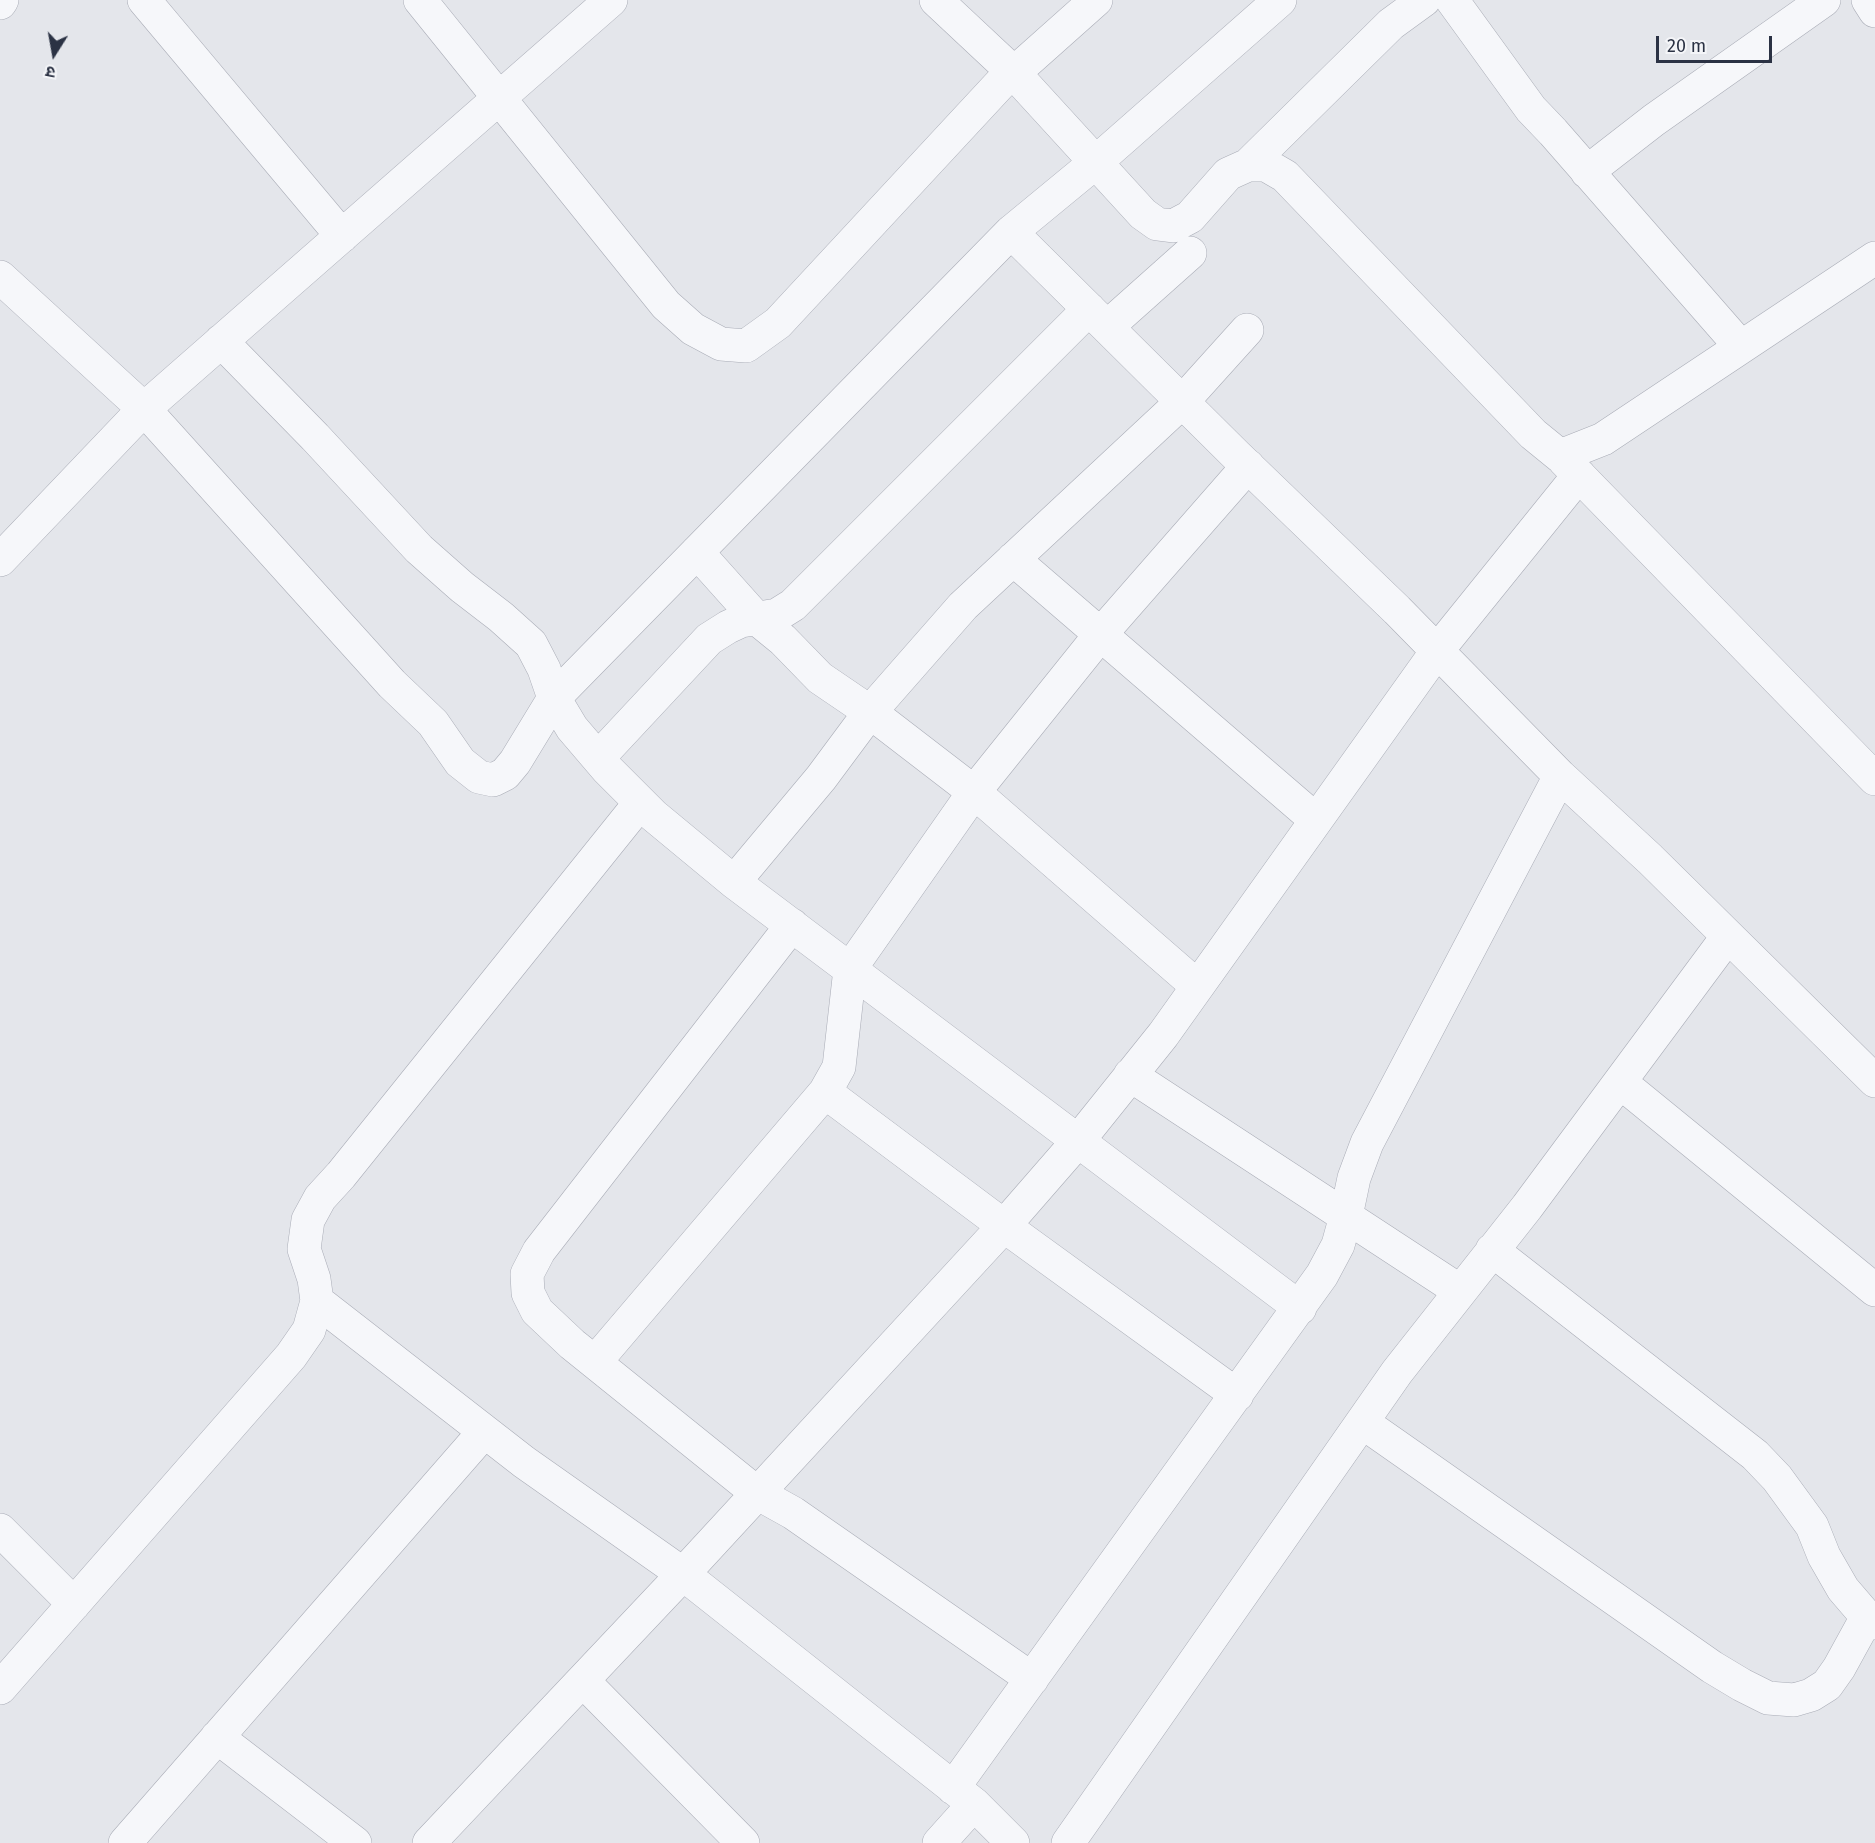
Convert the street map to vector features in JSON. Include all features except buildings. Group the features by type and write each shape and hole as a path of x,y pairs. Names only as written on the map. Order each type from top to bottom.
{"street":[{"path":"144,0 342,236"},
{"path":"420,0 666,305 693,329 722,344 746,346 778,323 1011,72 1014,73 1096,0"},
{"path":"0,560 144,409 611,0"},
{"path":"936,0 1014,73 1143,214 1157,224 1173,226 1190,217 1228,174 1248,165 1391,24 1424,0"},
{"path":"0,277 144,409 392,684 433,723 460,762 479,777 493,780 506,774 554,698 1011,232 1096,162 1280,0"},
{"path":"1452,0 1531,110 1741,347"},
{"path":"1587,172 1654,120 1824,0"},
{"path":"1868,0 1875,11"},
{"path":"1248,165 1266,165 1285,176 1533,434 1570,465 1875,779"},
{"path":"1011,232 1437,651 1560,776 1728,936 1875,1081"},
{"path":"598,758 709,639 728,627 756,618 777,615 793,605 1098,318 1190,253"},
{"path":"429,1843 758,1493 1004,1226 1078,1141 1163,1035 1570,465 1603,439 1875,258"},
{"path":"734,882 821,778 870,712 940,630 1183,400 1247,330"},
{"path":"221,341 315,437 419,549 531,644 544,669 554,698 572,728 640,803 734,882 1300,1308"},
{"path":"595,1362 825,1092 838,1067 843,1046 850,969 974,792 1100,635 1248,466"},
{"path":"698,552 756,618 783,640 820,678 870,712 974,792 1197,986"},
{"path":"1013,559 1316,820"},
{"path":"939,1843 1032,1679 1322,1275 1333,1255 1346,1216 1354,1178 1367,1143 1560,776"},
{"path":"0,1688 291,1356 309,1330 317,1301 315,1279 304,1249 308,1220 320,1198 640,803"},
{"path":"792,925 539,1251 527,1274 528,1293 537,1311 595,1362 758,1493 793,1513 1032,1679"},
{"path":"1068,1843 1397,1372 1527,1207 1728,936"},
{"path":"1130,1075 1460,1291"},
{"path":"1620,1082 1875,1290"},
{"path":"825,1092 1004,1226 1237,1395"},
{"path":"1362,1422 1712,1667 1742,1685 1768,1698 1794,1700 1811,1695 1827,1685 1871,1620 1842,1589 1824,1556 1812,1526 1777,1478 1755,1455 1492,1250"},
{"path":"317,1301 575,1500 634,1538 683,1574 964,1796 1013,1843"},
{"path":"125,1843 484,1432"},
{"path":"0,1530 74,1604"},
{"path":"583,1680 743,1843"},
{"path":"217,1737 355,1843"}]}
